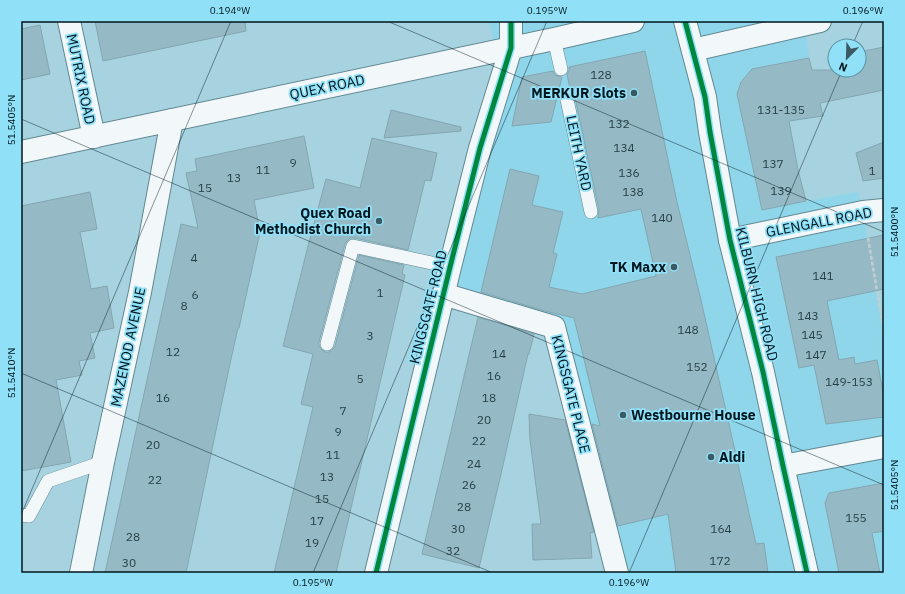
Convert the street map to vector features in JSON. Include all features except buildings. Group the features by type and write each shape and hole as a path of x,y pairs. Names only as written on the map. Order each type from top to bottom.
{"street":[{"name":"MUTRIX ROAD","path":"69,21 94,136"},
{"name":"KINGSGATE ROAD","path":"376,573 443,294 480,148 511,48 511,21"},
{"name":"QUEX ROAD","path":"21,152 633,21"},
{"name":"KILBURN HIGH ROAD","path":"686,21 705,97 730,240 763,372 807,573"},
{"path":"693,50 820,21"},
{"name":"MAZENOD AVENUE","path":"81,573 103,462 140,292 172,120"},
{"name":"GLENGALL ROAD","path":"730,240 863,212 884,210"},
{"name":"KINGSGATE PLACE","path":"443,294 554,327 617,573"},
{"path":"783,466 884,447"}],"lane":[{"path":"554,39 561,69"},
{"name":"LEITH YARD","path":"566,95 591,212"},
{"path":"327,344 353,246 450,267"},
{"path":"21,515 29,516 48,481 103,462"}],"path":[{"path":"863,212 884,332"}],"shaded area":[{"path":"489,21 805,21 809,58 823,116 789,121 794,144 790,145 795,170 799,170 806,201 858,192 863,212 884,336 884,573 615,573 558,324 451,291 498,58"}],"cycle path":[{"path":"376,573 480,148 511,48 511,21"},
{"path":"685,21 705,97 730,240 763,372 807,573"}],"place":[{"name":"MERKUR Slots","path":"634,93"},
{"name":"Quex Road Methodist Church","path":"379,221"},
{"name":"TK Maxx","path":"674,267"},
{"name":"Westbourne House","path":"623,415"},
{"name":"Aldi","path":"711,457"}]}
